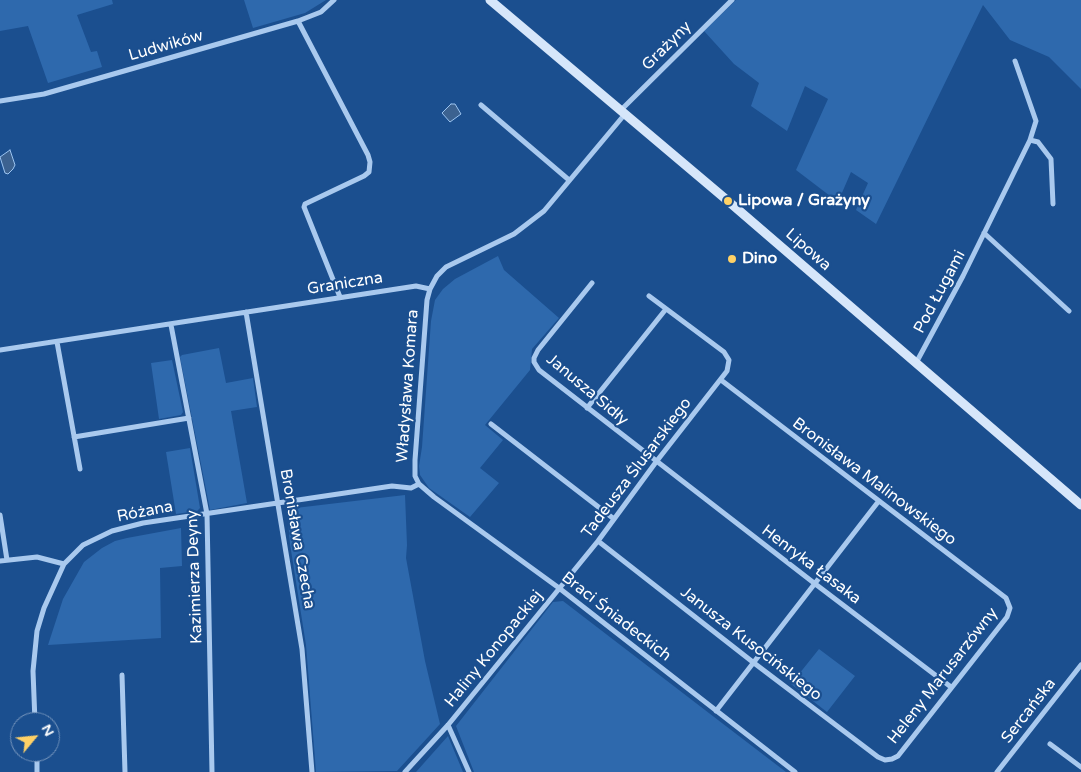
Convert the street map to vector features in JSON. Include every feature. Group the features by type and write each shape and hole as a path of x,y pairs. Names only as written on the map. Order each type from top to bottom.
{"main road":[{"name":"Lipowa","path":"490,0 1080,503"}],"street":[{"name":"Ludwików","path":"0,101 44,94 298,21 317,14 334,0"},
{"name":"Grażyny","path":"623,112 732,0"},
{"path":"298,21 370,162 369,172 364,176 305,204 304,207 340,297"},
{"name":"Pod Ługami","path":"916,363 964,276 1030,140 1036,122 1015,61"},
{"path":"481,105 569,180"},
{"path":"430,289 437,276 446,267 514,234 544,211 623,112"},
{"path":"1030,140 1038,142 1051,159 1053,204"},
{"path":"984,233 1069,311"},
{"name":"Janusza Sidły","path":"592,282 538,350 534,358 536,367 656,462"},
{"name":"Graniczna","path":"0,350 416,286 430,289"},
{"name":"Władysława Komara","path":"419,484 415,476 415,460 427,300 430,289"},
{"path":"587,408 666,309 649,296"},
{"name":"Tadeusza Ślusarskiego","path":"559,588 721,380 728,367 729,360 724,352 666,309"},
{"name":"Bronisława Czecha","path":"246,312 302,649 312,772"},
{"name":"Kazimierza Deyny","path":"171,325 207,514 212,772"},
{"path":"57,342 80,469"},
{"name":"Bronisława Malinowskiego","path":"721,380 878,502 1006,598 1010,606"},
{"path":"74,437 189,418"},
{"path":"491,424 614,519"},
{"name":"Henryka Łasaka","path":"656,462 951,687"},
{"name":"Różana","path":"35,712 33,671 37,631 44,608 64,564 83,545 118,529 143,523 392,486 411,488 419,484"},
{"name":"Braci Śniadeckich","path":"419,484 434,498 559,588 795,772"},
{"path":"716,711 878,502"},
{"path":"0,515 7,560"},
{"name":"Janusza Kusocińskiego","path":"598,540 878,758 892,760"},
{"path":"0,561 37,557 64,564"},
{"name":"Haliny Konopackiej","path":"405,772 448,725 559,588"},
{"name":"Heleny Marusarzówny","path":"892,760 898,756 1007,617 1010,606"},
{"name":"Sercańska","path":"997,772 1081,665"},
{"path":"122,675 124,772"},
{"path":"448,725 469,772"},
{"path":"1050,744 1081,767"}],"shaded area":[{"path":"0,0 112,0 113,4 77,15 91,52 97,51 102,67 48,83 28,26 0,31"},
{"path":"244,0 326,0 305,13 253,28"},
{"path":"736,0 1081,0 1081,89 1049,57 1010,40 983,5 876,224 856,210 868,183 851,172 838,202 796,170 828,99 805,86 787,131 751,106 759,83 734,64 704,31"},
{"path":"451,104 455,104 461,114 450,122 442,113"},
{"path":"10,150 15,165 8,174 5,173 0,157"},
{"path":"498,256 504,270 559,318 532,349 530,370 485,425 503,440 480,468 499,483 470,517 429,488 420,475 419,466 431,321 435,300 443,289 455,279"},
{"path":"219,348 226,383 253,378 257,407 231,411 247,503 210,510 180,357"},
{"path":"172,360 183,412 181,415 159,419 151,363"},
{"path":"190,448 200,508 197,511 176,514 166,452"},
{"path":"405,495 406,558 425,661 440,724 397,771 316,772 306,645 290,544 287,509"},
{"path":"181,528 182,566 160,568 161,638 48,645 63,599 84,562 115,541"},
{"path":"563,601 786,772 474,772 456,726 553,602"},
{"path":"819,649 855,676 827,712 791,684"},
{"path":"448,736 463,772 416,772"}],"place":[{"name":"Lipowa / Grażyny","path":"728,201"},
{"name":"Dino","path":"732,259"}]}
